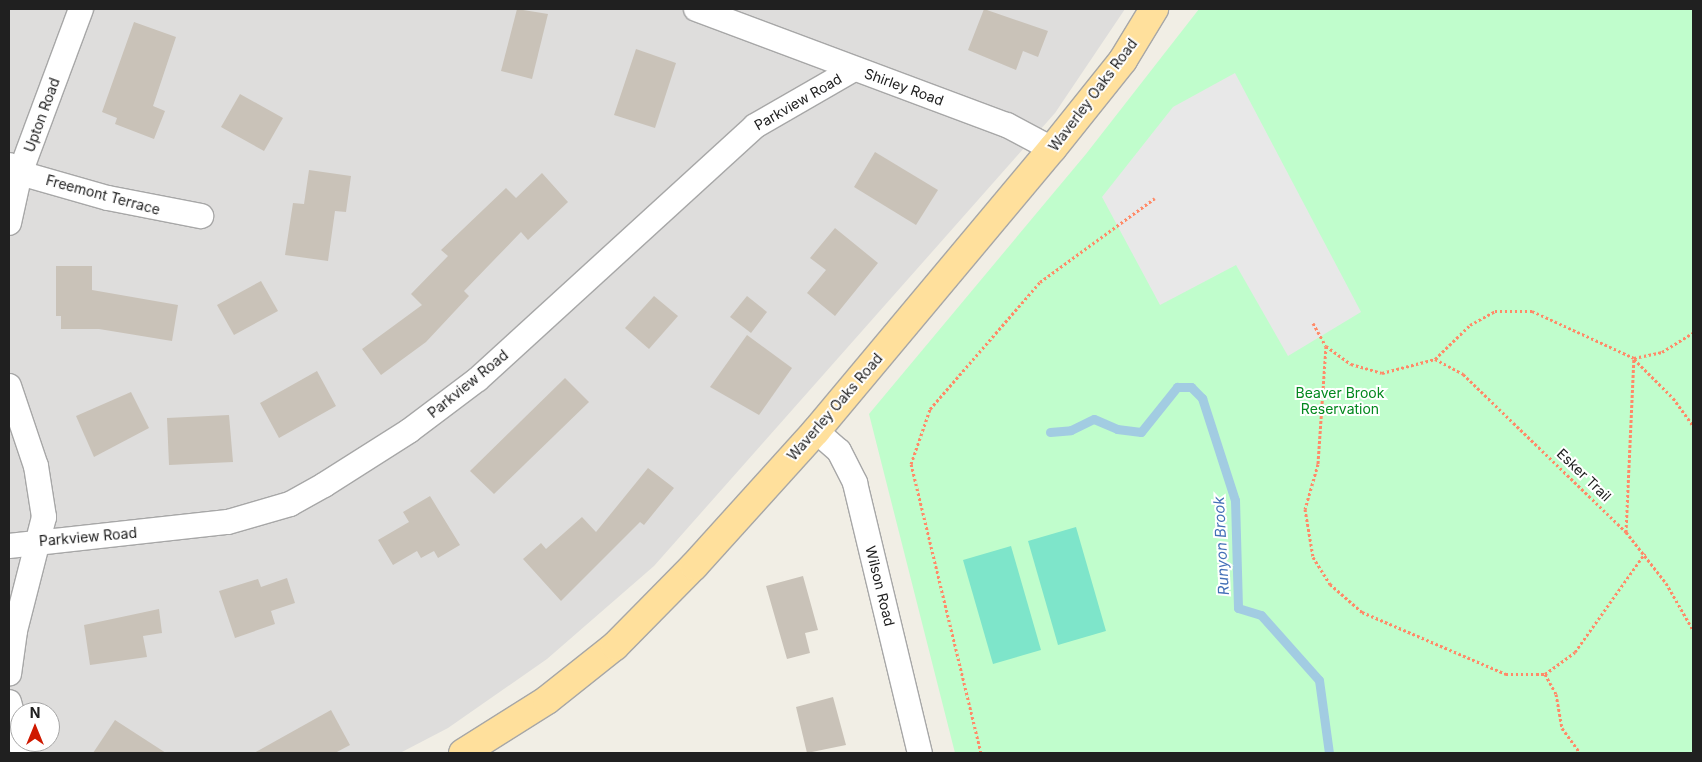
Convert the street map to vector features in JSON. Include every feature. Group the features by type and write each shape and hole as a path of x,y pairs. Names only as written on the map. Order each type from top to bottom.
{"main road":[{"name":"Waverley Oaks Road","path":"463,753 547,700 615,646 816,431 1052,149 1123,60 1154,9"}],"street":[{"name":"Upton Road","path":"9,222 14,169 81,9"},
{"name":"Shirley Road","path":"696,9 1007,125 1052,149"},
{"name":"Parkview Road","path":"9,546 40,541 228,522 290,504 324,486 409,432 478,380 754,126 854,69"},
{"name":"Freemont Terrace","path":"14,169 108,198 201,216"},
{"path":"9,386 43,495 40,541 15,631 9,674"},
{"name":"Wilson Road","path":"816,431 839,451 855,483 920,753"},
{"path":"9,702 23,753"}],"path":[{"path":"981,753 911,464 930,408 1040,282 1155,198"},
{"path":"1313,323 1326,346 1351,364 1382,373 1434,359 1470,325 1495,311 1532,311 1634,358 1673,398 1693,426"},
{"path":"1634,358 1662,352 1693,333"},
{"path":"1326,346 1318,464 1305,509 1304,528 1313,557 1330,584 1362,612 1506,674 1545,674 1575,652 1645,553"},
{"path":"1626,532 1634,358"},
{"name":"Esker Trail","path":"1434,359 1463,374 1626,532 1645,553 1693,630"},
{"path":"1545,674 1556,694 1562,728 1580,753"}],"shaded area":[{"path":"9,9 1125,9 1055,113 654,566 547,659 448,728 400,753 9,753"},
{"path":"1235,73 1361,312 1288,356 1236,265 1160,305 1102,197 1173,107"}],"green space":[{"name":"Beaver Brook Reservation","path":"1199,9 1693,9 1693,753 955,753 869,414 1086,154"},
{"path":"1076,527 1106,631 1058,645 1028,541"},
{"path":"1011,546 1041,650 993,664 963,560"}],"building":[{"path":"517,9 548,14 532,79 501,71"},
{"path":"984,9 1048,31 1038,57 1023,51 1016,70 968,50"},
{"path":"134,22 176,37 153,106 165,111 154,139 115,124 117,118 102,112"},
{"path":"636,49 676,63 655,128 614,115"},
{"path":"240,94 283,118 264,151 221,127"},
{"path":"875,152 938,190 916,225 854,187"},
{"path":"309,170 351,176 346,212 335,211 328,261 285,255 293,203 304,204"},
{"path":"542,173 568,202 528,240 521,232 464,291 469,296 426,342 381,375 362,349 422,305 411,294 448,256 441,250 506,188 516,198"},
{"path":"835,228 878,263 835,316 807,293 826,270 810,258"},
{"path":"56,266 92,266 92,290 178,305 172,341 99,329 61,329 61,316 56,316"},
{"path":"261,281 278,311 234,335 217,305"},
{"path":"654,296 678,316 649,349 625,328"},
{"path":"747,296 767,312 751,333 730,317"},
{"path":"747,335 792,368 759,415 710,387"},
{"path":"317,371 336,406 279,438 260,403"},
{"path":"565,378 589,402 494,494 470,471"},
{"path":"131,392 149,428 94,457 76,416"},
{"path":"229,415 233,462 169,465 167,418"},
{"path":"648,468 674,488 644,525 640,522 561,601 523,559 541,543 546,549 582,517 596,532"},
{"path":"430,496 460,545 438,558 434,551 421,558 417,551 393,565 378,540 409,522 403,512"},
{"path":"803,576 818,630 805,633 810,653 787,659 766,586"},
{"path":"287,578 295,603 271,611 275,624 235,638 219,591 258,579 261,587"},
{"path":"159,609 162,633 143,636 147,657 90,665 84,625"},
{"path":"833,697 846,745 807,753 796,707"},
{"path":"331,710 350,745 335,753 254,753"},
{"path":"115,720 166,753 93,753"}],"waterway":[{"name":"Runyon Brook","path":"1050,432 1071,430 1094,419 1117,429 1141,432 1177,387 1191,387 1202,398 1235,500 1238,608 1261,615 1319,680 1329,753"}]}
